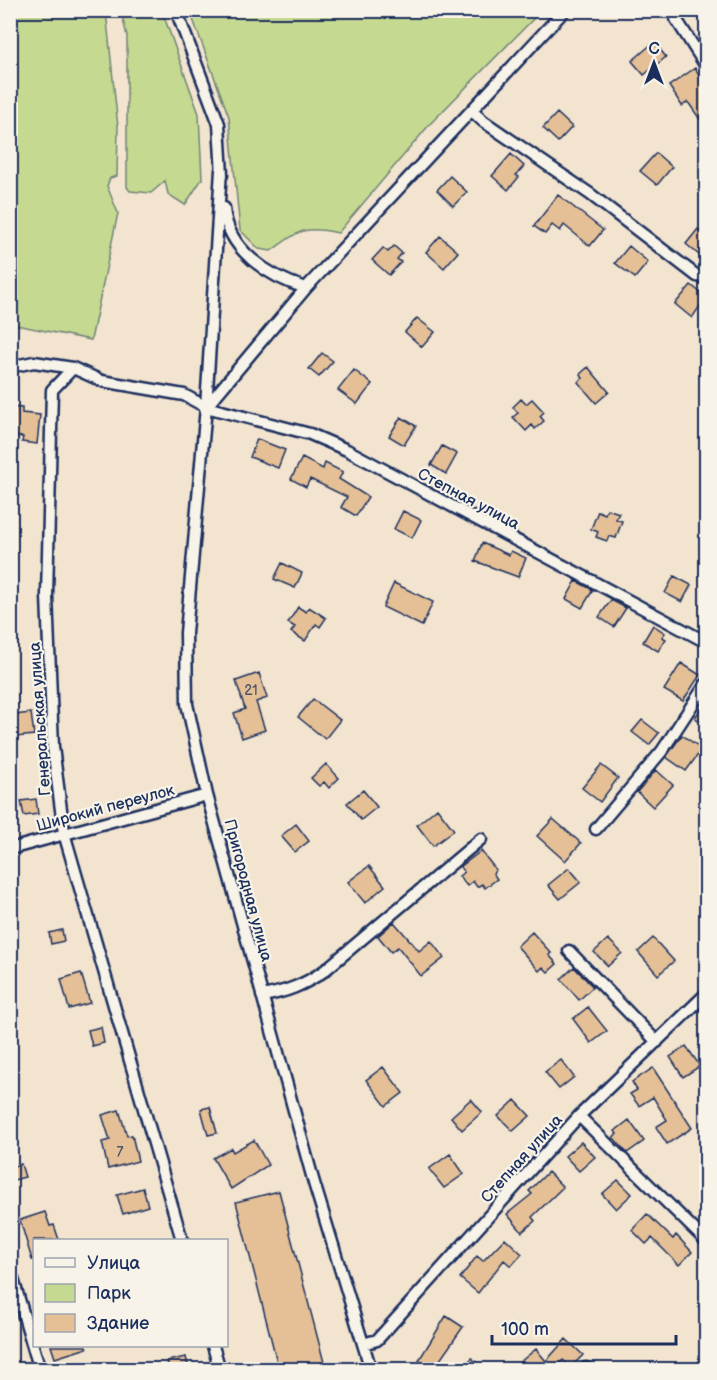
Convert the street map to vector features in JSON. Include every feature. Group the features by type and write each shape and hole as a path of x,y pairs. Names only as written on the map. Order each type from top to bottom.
{"street":[{"path":"176,10 219,124 225,223 234,243 246,255 266,268 292,284 306,288"},
{"path":"206,406 306,288 565,10"},
{"path":"677,10 676,19 706,66"},
{"path":"472,111 483,121 590,194 697,276 706,278"},
{"name":"Пригородная улица","path":"221,170 206,406 184,665 187,704 207,795 262,996 314,1183 371,1370"},
{"name":"Степная улица","path":"10,367 34,362 73,368 102,381 184,395 206,406 310,434 347,450 706,642"},
{"name":"Генеральская улица","path":"73,368 52,390 47,596 53,747 64,833 182,1239"},
{"path":"596,830 662,751 706,684"},
{"name":"Широкий переулок","path":"10,849 207,795"},
{"path":"262,996 305,984 324,971 481,839"},
{"path":"570,951 657,1042"},
{"name":"Степная улица","path":"363,1344 377,1340 579,1116 706,994"},
{"path":"579,1116 706,1241"},
{"path":"10,1269 33,1346"},
{"path":"33,1347 40,1370"},
{"path":"213,1347 220,1370"}],"green space":[{"path":"11,10 106,11 118,127 117,176 110,178 107,186 118,213 91,340 11,324"},
{"path":"121,11 162,11 199,114 202,179 185,205 168,194 165,181 151,193 130,191 127,187 127,36"},
{"path":"190,11 541,11 430,124 338,233 309,230 295,234 271,251 259,249 240,230 229,117"}],"building":[{"path":"654,42 666,57 644,75 632,61"},
{"path":"695,68 706,86 706,128 688,102 682,106 669,86"},
{"path":"557,113 572,127 558,142 543,128"},
{"path":"656,153 672,167 657,185 640,171"},
{"path":"511,154 524,166 516,175 519,177 508,190 492,176"},
{"path":"450,176 467,192 453,206 437,190"},
{"path":"558,195 603,230 590,246 564,225 560,231 552,225 545,234 534,226"},
{"path":"698,229 706,236 706,261 686,244"},
{"path":"440,236 458,252 444,268 426,252"},
{"path":"394,246 402,253 397,259 401,262 389,275 372,260 383,248 388,252"},
{"path":"629,246 648,262 635,278 615,263"},
{"path":"691,285 706,297 692,318 675,304"},
{"path":"417,318 435,332 422,347 405,332"},
{"path":"322,353 333,361 319,377 309,369"},
{"path":"588,367 609,392 596,403 578,382 583,378 580,374"},
{"path":"354,370 372,384 357,404 338,390"},
{"path":"521,399 526,404 532,399 544,412 540,416 544,421 535,429 532,425 526,431 513,417 518,413 513,407"},
{"path":"10,407 22,408 22,413 40,415 37,444 22,442 23,437 10,436"},
{"path":"401,417 416,426 404,445 389,436"},
{"path":"257,439 285,450 278,468 250,457"},
{"path":"442,446 457,454 446,474 431,465"},
{"path":"302,458 323,469 325,463 343,472 339,479 368,497 356,516 341,507 347,497 310,479 306,487 291,479"},
{"path":"607,509 619,513 616,519 622,521 616,538 609,536 607,541 596,537 598,532 591,529 598,511 605,514"},
{"path":"403,511 421,520 412,538 394,529"},
{"path":"482,543 509,555 511,551 526,558 518,577 475,561"},
{"path":"282,563 302,573 295,588 274,579"},
{"path":"674,576 691,585 682,602 665,593"},
{"path":"576,581 593,590 582,608 566,599"},
{"path":"394,583 433,602 422,626 383,607"},
{"path":"611,600 626,608 614,627 599,617"},
{"path":"298,607 306,612 309,607 326,618 320,627 316,624 305,641 291,632 295,627 288,623"},
{"path":"653,625 665,633 662,637 666,639 658,651 643,642"},
{"path":"681,663 700,675 683,701 664,690"},
{"path":"259,673 267,698 256,702 265,730 242,738 234,713 245,709 236,681"},
{"path":"313,699 340,720 325,739 298,717"},
{"path":"706,700 706,725 695,718"},
{"path":"31,713 34,735 16,737 14,715"},
{"path":"642,720 659,733 649,745 632,732"},
{"path":"682,735 702,749 686,771 666,757"},
{"path":"326,764 339,778 329,788 324,782 319,786 311,778"},
{"path":"601,765 618,778 600,802 582,788"},
{"path":"656,770 673,785 653,807 637,792"},
{"path":"363,790 377,807 361,820 347,803"},
{"path":"36,799 38,814 24,816 21,801"},
{"path":"437,808 454,830 433,846 417,825"},
{"path":"553,819 581,843 565,861 537,836"},
{"path":"296,824 309,841 295,852 281,836"},
{"path":"481,851 496,870 493,873 497,879 485,888 482,884 477,887 473,881 467,886 459,876 464,872 460,867"},
{"path":"369,866 385,886 365,903 348,882"},
{"path":"569,868 581,882 560,899 548,885"},
{"path":"394,922 419,951 431,941 444,958 421,976 398,947 391,952 378,936"},
{"path":"62,930 64,941 51,944 49,933"},
{"path":"532,932 551,953 549,955 557,964 548,972 543,967 539,971 517,946"},
{"path":"653,938 674,961 658,975 638,952"},
{"path":"608,939 622,953 608,966 594,952"},
{"path":"574,967 593,987 579,1000 561,979"},
{"path":"81,973 90,1003 69,1009 61,979"},
{"path":"588,1007 607,1031 591,1043 573,1019"},
{"path":"101,1027 104,1043 92,1046 88,1030"},
{"path":"686,1046 700,1066 683,1077 670,1057"},
{"path":"561,1060 574,1077 559,1089 545,1072"},
{"path":"383,1067 403,1093 386,1106 366,1080"},
{"path":"653,1068 692,1128 667,1144 656,1127 667,1120 653,1097 639,1106 630,1094 637,1090 632,1082"},
{"path":"471,1099 482,1112 462,1130 451,1117"},
{"path":"515,1100 530,1116 513,1131 498,1116"},
{"path":"210,1107 217,1133 208,1135 201,1109"},
{"path":"119,1110 127,1136 132,1135 138,1161 108,1169 102,1142 110,1140 102,1115"},
{"path":"629,1120 644,1141 627,1153 613,1137 617,1134 615,1131"},
{"path":"254,1140 268,1165 231,1189 213,1158 231,1148 233,1152"},
{"path":"581,1142 595,1157 579,1171 565,1156"},
{"path":"450,1154 464,1174 444,1188 429,1169"},
{"path":"21,1164 25,1177 10,1181 10,1167"},
{"path":"548,1172 563,1187 532,1217 535,1221 522,1232 507,1214 532,1194 529,1191"},
{"path":"618,1180 632,1194 616,1209 602,1194"},
{"path":"143,1188 148,1206 123,1214 117,1195"},
{"path":"279,1191 326,1370 279,1370 236,1202"},
{"path":"45,1212 50,1226 54,1225 59,1239 33,1239 32,1260 20,1220"},
{"path":"647,1214 673,1239 676,1235 692,1252 679,1265 652,1238 646,1244 632,1230"},
{"path":"505,1238 522,1254 511,1266 504,1260 478,1293 460,1278 477,1256 483,1261"},
{"path":"446,1316 463,1327 433,1370 419,1360"},
{"path":"566,1339 583,1355 571,1367 563,1360 553,1370 510,1370 536,1349 546,1361"},
{"path":"51,1347 87,1348 55,1358"},
{"path":"186,1357 189,1370 169,1370 167,1361"},
{"path":"472,1358 484,1370 460,1370"}]}
